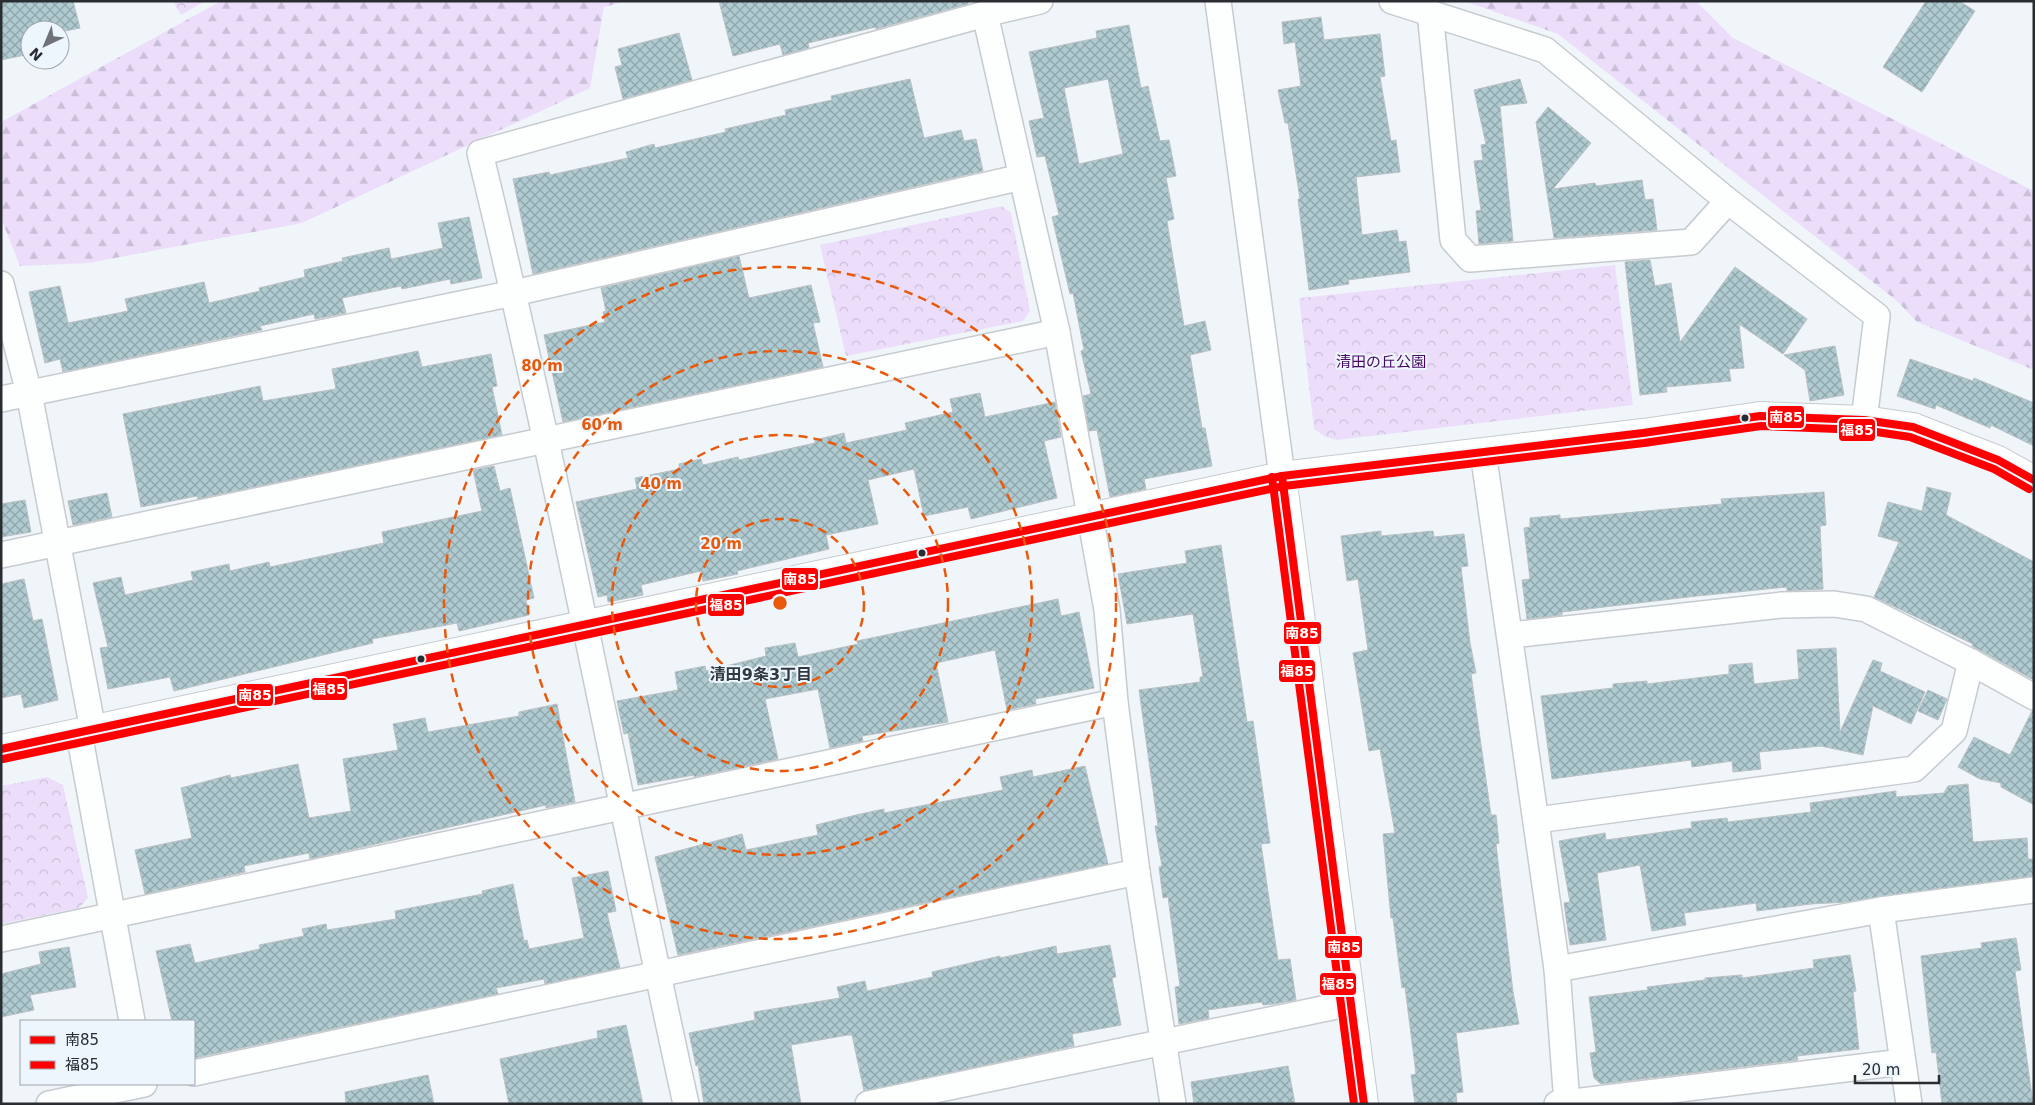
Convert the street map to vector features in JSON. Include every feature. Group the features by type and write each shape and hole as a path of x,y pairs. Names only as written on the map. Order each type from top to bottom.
{"street":[{"path":"686,1104 583,625 546,438 514,293 480,153 985,14 1040,1"},
{"path":"1218,1 1364,1104"},
{"path":"1392,1 1546,50 1728,200 1877,316 1864,420"},
{"path":"1430,12 1453,240 1470,259 1691,242 1728,200"},
{"path":"985,14 1057,332 1091,517 1107,610 1115,702 1137,872 1165,1040 1173,1104"},
{"path":"1,399 514,293 1022,177"},
{"path":"1,284 29,393 56,543 132,1020"},
{"path":"1,555 546,438 1057,332"},
{"path":"1,749 1282,476 1760,416 1864,420 1913,427 1998,460 2034,480"},
{"path":"1483,452 1511,635 1557,969 1563,1103 1902,1062"},
{"path":"1511,635 1782,605 1834,604 1866,609 1971,662 2034,697"},
{"path":"1536,820 1914,770 1954,731 1971,662"},
{"path":"1,939 1115,702"},
{"path":"195,1073 658,976 1137,872"},
{"path":"1557,969 1882,910 2034,890"},
{"path":"1882,910 1909,1104"},
{"path":"868,1104 1165,1040 1351,1003"},
{"path":"49,1104 138,1085"},
{"path":"143,1085 147,1104"}],"green space":[{"path":"173,1 205,1 181,15"},
{"path":"221,1 627,1 604,7 590,88 302,223 88,263 20,266 1,218 1,122"},
{"path":"1464,1 1696,1 1733,38 2034,191 2034,370 1917,322 1897,301 1558,34"},
{"path":"1002,206 1011,213 1030,311 1023,321 846,356 820,245"},
{"name":"清田の丘公園","path":"1615,265 1633,405 1337,440 1326,437 1314,429 1299,298"},
{"path":"47,777 63,785 88,898 79,908 1,924 1,786"}],"building":[{"path":"1,1 73,1 80,28 70,30 70,20 20,20 20,56 1,60"},
{"path":"719,1 968,1 968,4 876,29 876,27 808,43 809,48 783,55 780,44 733,56"},
{"path":"1926,1 1959,1 1975,11 1922,92 1883,67"},
{"path":"1321,17 1324,40 1380,34 1385,76 1380,77 1391,141 1396,140 1400,172 1356,177 1362,235 1397,230 1399,242 1406,241 1410,272 1348,280 1349,284 1309,290 1298,199 1300,199 1288,123 1285,123 1278,90 1301,86 1295,42 1284,44 1282,22"},
{"path":"1129,25 1141,88 1148,86 1160,141 1169,140 1176,176 1166,178 1174,219 1167,221 1184,326 1205,321 1211,350 1190,355 1202,428 1205,428 1212,466 1144,479 1146,489 1110,497 1097,430 1089,431 1083,396 1091,394 1081,351 1084,350 1073,293 1070,294 1052,217 1059,215 1045,156 1037,157 1029,121 1044,118 1029,52 1097,38 1096,31","holes":["1108,79 1123,154 1079,164 1064,88"]},
{"path":"679,33 692,80 623,99 615,67 622,65 618,49"},
{"path":"910,79 924,138 961,130 964,141 976,139 983,171 533,274 513,179 549,172 550,175 628,158 626,152 654,144 655,148 726,132 725,129 786,115 785,110 832,100 831,96"},
{"path":"1520,79 1527,103 1500,106 1513,241 1479,244 1476,211 1481,210 1474,161 1483,160 1481,145 1486,144 1474,90"},
{"path":"1548,107 1591,143 1553,189 1595,183 1596,186 1642,180 1645,200 1653,199 1657,230 1554,238 1536,122"},
{"path":"469,217 482,278 451,284 450,279 402,289 401,286 342,298 346,313 315,319 314,314 260,326 262,330 63,372 60,359 45,363 29,292 60,286 68,323 128,311 125,299 204,282 209,303 260,291 259,288 305,277 304,270 343,261 342,258 389,248 391,259 443,248 438,223"},
{"path":"739,256 749,298 811,285 820,322 813,323 823,367 563,422 544,335 605,322 603,312 606,311 601,288"},
{"path":"1650,260 1655,286 1671,283 1680,342 1735,267 1807,319 1783,354 1739,324 1744,368 1729,369 1731,381 1666,387 1667,392 1640,395 1625,262"},
{"path":"1835,346 1844,395 1810,401 1805,370 1784,355"},
{"path":"418,351 422,367 491,354 497,386 492,387 502,435 198,499 197,496 141,507 123,414 260,386 263,401 336,389 332,369"},
{"path":"1910,359 1973,381 1974,378 2034,403 2034,446 1991,425 1990,428 1936,405 1935,409 1897,396"},
{"path":"980,393 985,417 1055,402 1061,437 1044,441 1057,498 971,519 968,507 924,516 914,469 868,480 878,524 826,535 829,549 737,571 738,574 703,581 701,571 641,585 643,595 608,602 607,595 598,597 576,502 637,489 635,478 680,469 679,464 701,459 703,465 738,457 739,460 815,443 815,440 844,433 846,443 907,430 905,423 953,412 950,399"},
{"path":"494,466 500,491 510,488 534,598 526,600 529,615 459,631 457,623 372,639 373,643 174,691 170,677 108,689 100,648 108,647 93,583 121,577 125,595 193,580 191,572 229,564 230,571 269,562 270,567 384,543 382,532 482,511 473,470"},
{"path":"1927,487 1951,493 1946,515 2034,562 2034,680 1972,646 1973,644 1874,597 1899,542 1878,536 1888,502 1922,511"},
{"path":"1824,492 1826,525 1820,526 1823,589 1787,591 1787,587 1697,596 1562,612 1562,615 1527,619 1522,580 1530,579 1524,528 1530,527 1530,518 1560,515 1560,519 1722,504 1721,499"},
{"path":"107,493 112,517 73,525 68,501"},
{"path":"25,500 31,532 1,537 1,504"},
{"path":"1381,531 1381,536 1433,531 1434,537 1464,534 1468,566 1461,567 1470,643 1476,673 1471,674 1491,815 1496,815 1499,843 1496,844 1513,992 1519,1024 1456,1033 1463,1092 1456,1093 1457,1104 1415,1104 1411,1075 1416,1074 1405,987 1402,988 1393,918 1391,918 1383,834 1395,833 1380,749 1369,751 1353,653 1368,650 1358,579 1347,581 1341,536"},
{"path":"1221,545 1247,722 1253,721 1270,843 1261,844 1278,960 1290,959 1296,1000 1263,1005 1262,1002 1208,1010 1209,1018 1179,1024 1175,987 1180,986 1168,897 1163,898 1159,867 1162,866 1155,826 1158,826 1139,690 1200,682 1200,677 1203,677 1193,614 1127,624 1118,574 1187,563 1185,551"},
{"path":"24,579 33,621 42,619 58,700 24,708 21,694 1,698 1,584"},
{"path":"1058,599 1061,616 1079,612 1094,688 1035,699 1036,704 1007,710 995,650 936,663 948,722 862,736 863,741 830,748 818,689 765,699 778,759 694,777 694,775 638,785 628,733 624,734 617,701 678,690 675,672 705,666 706,671 766,656 765,648 795,643 798,657 858,644 857,641"},
{"path":"1836,648 1840,732 1873,660 1882,663 1880,671 1925,692 1911,724 1873,706 1863,755 1821,746 1759,752 1761,769 1733,772 1732,761 1692,767 1691,760 1552,779 1541,696 1613,688 1613,684 1647,681 1647,684 1729,674 1729,665 1752,663 1754,684 1799,679 1797,650"},
{"path":"1928,690 1947,699 1938,720 1918,711"},
{"path":"557,704 575,802 546,808 546,805 310,859 309,853 244,866 245,872 145,894 135,850 192,838 181,788 230,775 231,778 298,764 309,818 351,811 343,759 398,750 393,724 425,718 428,732 519,716 519,712"},
{"path":"2032,711 2034,711 2034,805 2001,787 2001,783 1980,779 1958,767 1974,737 2010,755"},
{"path":"1085,766 1108,864 678,955 655,857 742,834 746,850 818,835 816,825 856,815 884,809 884,813 1003,790 1000,777 1032,770 1033,777"},
{"path":"1968,784 1973,842 2027,838 2028,859 2034,859 2034,876 1846,902 1811,904 1757,911 1756,903 1684,913 1686,925 1652,931 1640,865 1597,873 1606,940 1570,945 1564,903 1570,902 1559,841 1605,833 1606,840 1692,828 1691,822 1727,818 1728,822 1811,812 1810,803 1896,791 1896,797 1944,793 1948,786"},
{"path":"608,871 616,911 607,913 620,968 545,984 544,979 496,988 498,994 195,1058 195,1020 172,1020 156,951 190,944 195,963 260,949 259,945 304,936 302,929 326,924 327,930 396,919 395,911 483,894 482,891 513,884 524,941 527,940 529,949 584,938 572,878"},
{"path":"2016,938 2021,970 2015,971 2033,1104 1942,1104 1936,1052 1932,1053 1921,956 1982,948 1981,943"},
{"path":"1110,945 1116,977 1112,978 1121,1025 1072,1034 1074,1046 864,1091 852,1035 848,1035 791,1045 801,1104 704,1104 698,1065 696,1066 689,1033 755,1020 754,1012 840,998 837,987 865,981 867,991 933,977 932,972 1000,956 1000,958 1056,946 1057,954"},
{"path":"69,947 76,987 30,995 34,1010 1,1017 1,974 41,964 39,952"},
{"path":"1850,955 1856,991 1853,992 1859,1049 1797,1056 1798,1060 1601,1084 1594,1078 1590,1053 1596,1052 1589,997 1648,990 1647,987 1705,980 1705,978 1742,975 1742,978 1814,968 1813,960"},
{"path":"626,1025 643,1104 509,1104 500,1059 598,1038 597,1031"},
{"path":"1288,1066 1295,1104 1194,1104 1191,1082"},
{"path":"428,1075 434,1104 346,1104 345,1092"}],"transit line":[{"name":"南85","path":"1,749 1282,476 1643,433 1760,416 1864,420 1913,427 1998,460 2034,480"},
{"name":"福85","path":"3,759 1284,486 1644,443 1761,426 1863,430 1910,437 1994,469 2029,489"},
{"name":"南85","path":"1282,476 1364,1104"},
{"name":"福85","path":"1272,477 1354,1104"}],"district":[{"name":"清田9条3丁目","path":"761,674"}]}
